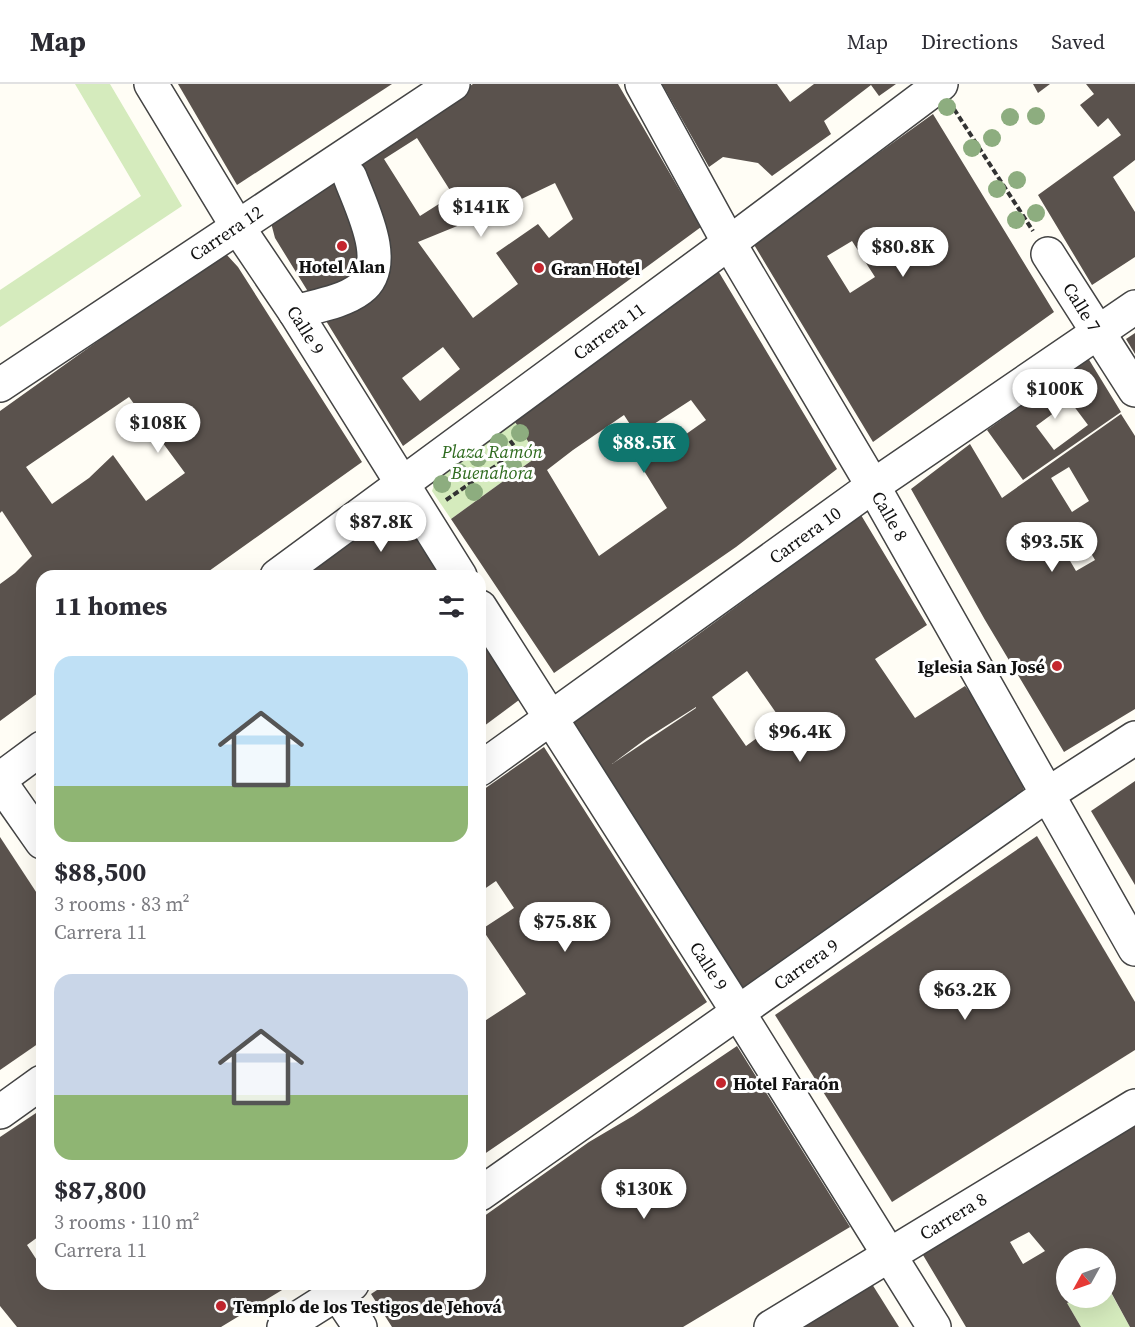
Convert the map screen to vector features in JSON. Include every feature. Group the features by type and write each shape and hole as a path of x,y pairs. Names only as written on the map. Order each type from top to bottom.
{"street":[{"name":"Calle 9","path":"151,84 237,226 295,312 456,570"},
{"name":"Carrera 12","path":"0,385 453,84"},
{"name":"Calle 8","path":"642,84 729,243 873,486 1135,949"},
{"name":"Carrera 11","path":"285,570 939,85"},
{"path":"295,312 349,295 361,288 371,277 375,249 350,177"},
{"name":"Calle 7","path":"1048,254 1135,390"},
{"name":"Carrera 10","path":"486,765 873,486 1135,308"},
{"name":"Calle 9","path":"486,617 738,1012 934,1327"},
{"name":"Carrera 9","path":"486,1190 1048,794 1135,738"},
{"path":"36,753 0,780 36,833"},
{"path":"0,1112 36,1086"},
{"name":"Carrera 8","path":"771,1327 1135,1106"},
{"path":"284,1327 336,1290"},
{"path":"342,1290 360,1327"}],"path":[{"path":"939,85 1048,254"},
{"path":"441,504 513,454 514,446 508,437"}],"green space":[{"path":"75,84 110,84 182,206 0,327 0,290 141,196"},
{"name":"Plaza Ramón Buenahora","path":"513,419 538,456 451,519 432,491 438,474"},
{"path":"1116,1302 1130,1327 1081,1327 1070,1308 1116,1308"}],"building":[{"path":"178,84 392,84 237,185"},
{"path":"473,84 618,84 701,227 403,446 275,238 270,219","holes":["417,138 453,195 420,216 384,159","555,183 573,219 549,238 538,224 496,253 518,284 473,318 418,242 511,204","443,347 460,369 420,401 402,378"]},
{"path":"662,84 777,84 790,102 814,84 896,84 879,96 871,85 824,121 831,134 772,176 758,163 723,157 709,167"},
{"path":"1033,84 1050,84 1038,93"},
{"path":"1086,84 1135,84 1135,160 1113,177 1135,212 1135,257 1092,285 1038,195 1121,135 1108,118 1098,127 1080,105 1094,94"},
{"path":"933,114 1054,312 873,442 753,243","holes":["852,241 875,277 850,293 827,256"]},
{"path":"226,254 238,267 362,462 210,570 36,570 36,694 0,721 0,584 32,556 2,511 0,513 0,411 112,331","holes":["129,397 185,473 146,501 113,455 89,478 52,504 26,467"]},
{"path":"717,269 837,469 736,547 554,673 451,519 538,456 513,419","holes":["691,400 706,420 641,466 667,508 599,556 547,470 624,415 637,435"]},
{"path":"1135,333 1135,354 1126,339"},
{"path":"1088,358 1121,412 1023,480 987,430","holes":["1070,401 1088,425 1054,450 1036,426"]},
{"path":"1121,414 1135,436 1135,709 1064,752 985,620 911,489 970,444 1002,498","holes":["1069,467 1089,501 1072,512 1051,478","1075,526 1095,560 1076,571 1056,537"]},
{"path":"398,508 437,570 314,570"},
{"path":"861,515 927,625 875,659 915,718 965,686 1030,772 1012,819 748,1000 570,721 681,647","holes":["747,671 781,720 746,746 712,697","696,708 612,764 647,738"]},
{"path":"486,648 519,700 486,725"},
{"path":"544,747 707,1002 486,1153 486,1020 526,994 486,935 486,926 514,908 496,881 486,888 486,788"},
{"path":"1135,781 1135,885 1091,811"},
{"path":"1037,836 1135,1002 1135,1050 892,1202 775,1015"},
{"path":"0,837 36,892 36,1045 0,1070"},
{"path":"737,1046 850,1227 683,1327 392,1327 371,1294 377,1290 486,1290 486,1215 589,1142 633,1116"},
{"path":"36,1113 36,1238 27,1245 36,1259 36,1290 282,1290 221,1327 17,1327 0,1306 0,1137"},
{"path":"1135,1119 1135,1327 1130,1327 1116,1301 1116,1248 1056,1248 1056,1308 1070,1308 1081,1327 966,1327 920,1250","holes":["1029,1232 1045,1251 1023,1264 1010,1242"]},
{"path":"872,1284 899,1327 799,1327"}],"place":[{"name":"Hotel Alan","path":"342,246"},
{"name":"Gran Hotel","path":"539,268"},
{"name":"Iglesia San José","path":"1057,666"},
{"name":"Hotel Faraón","path":"721,1083"},
{"name":"Templo de los Testigos de Jehová","path":"221,1306"}]}
